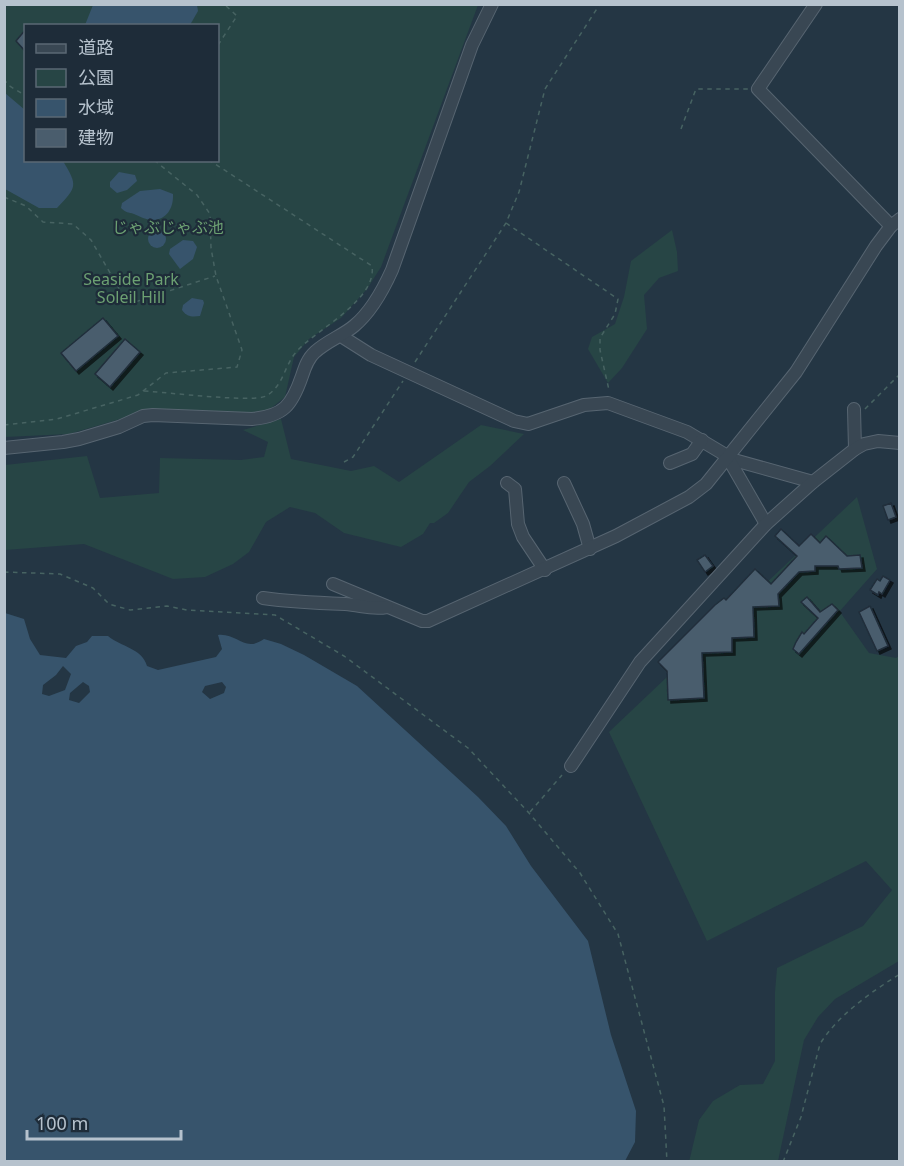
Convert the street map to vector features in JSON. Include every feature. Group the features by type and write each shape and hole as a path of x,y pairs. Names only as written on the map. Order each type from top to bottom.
{"street":[{"path":"4,448 79,439 119,427 143,416 252,419 267,418 279,413 292,401 308,360 315,352 355,325 382,292 472,45 492,4"},
{"path":"333,584 422,621 428,621 590,549 689,497 706,484 728,458 796,372 870,254 895,222 758,89 816,4"},
{"path":"341,336 371,355 408,373 514,420 528,424 584,405 608,403 702,440 728,458 813,482"},
{"path":"855,415 855,449"},
{"path":"670,463 692,454 702,440"},
{"path":"571,766 640,662 766,524 813,482 855,449 878,441 900,443"},
{"path":"728,458 766,524"},
{"path":"507,483 515,489 518,524 545,570"},
{"path":"564,483 583,524 590,549"},
{"path":"264,598 299,603 346,604 373,609 388,607"}],"path":[{"path":"219,43 237,16 224,4"},
{"path":"344,462 353,456 506,223 519,192 545,88 600,4"},
{"path":"4,79 8,85 24,95"},
{"path":"681,129 696,89 758,89"},
{"path":"4,425 57,419 138,395 166,373 237,367 242,350 216,276 211,248 210,214 197,195 156,162"},
{"path":"144,391 245,398 266,396 282,381 294,354 345,313 371,282 372,266 212,162"},
{"path":"4,197 26,206 43,222 73,224 91,240 124,297 135,302 216,276"},
{"path":"506,223 618,299 615,314 600,338 600,350 609,387 608,403"},
{"path":"855,415 900,374"},
{"path":"4,572 60,574 93,588 109,604 130,610 167,606 197,611 275,615 344,656 468,748 529,813 580,873 618,934 664,1106 667,1161"},
{"path":"529,813 571,766"},
{"path":"783,1161 801,1117 820,1044 826,1034 846,1014 900,974"}],"green space":[{"name":"Seaside Park Soleil Hill","path":"4,5 478,5 381,267 367,289 341,318 309,339 294,357 285,397 265,413 187,410 134,415 69,434 5,437"},
{"path":"672,230 678,271 659,278 644,295 647,329 622,368 608,383 588,349 592,337 615,324 624,297 631,261"},
{"path":"281,419 291,459 351,471 374,466 399,482 481,425 524,434 469,482 448,513 434,523 430,523 423,534 401,547 344,533 315,513 290,507 266,522 249,552 233,564 205,577 173,579 84,544 5,550 5,465 87,456 100,498 159,493 160,458 241,460 264,457 268,442 243,430"},
{"path":"857,497 877,569 824,629 840,612 869,653 896,658 899,656 899,961 835,999 818,1017 804,1040 778,1161 689,1162 699,1120 713,1101 740,1085 763,1084 775,1061 777,968 863,926 892,890 866,861 707,941 609,732"}],"water":[{"path":"93,5 197,5 198,11 191,24 85,24"},
{"path":"5,93 24,109 24,162 64,162 73,181 73,186 57,208 39,208 5,189"},
{"path":"119,172 135,175 137,181 127,190 117,193 110,187 110,182"},
{"path":"160,189 173,194 169,211 161,218 150,220 121,208 122,203 140,191"},
{"path":"157,230 163,233 166,239 163,245 157,248 151,245 148,239 151,233"},
{"path":"183,240 193,241 197,247 193,259 180,269 169,254 170,249"},
{"path":"192,298 203,300 200,316 190,316 182,310 183,305"},
{"path":"5,613 24,619 30,639 40,655 66,658 76,646 87,642 92,636 108,636 136,651 147,666 158,670 216,657 222,649 218,635 225,635 251,644 264,639 281,644 357,686 478,797 506,826 531,866 588,941 611,1035 636,1111 635,1142 625,1161 5,1161","holes":["63,666 71,674 65,690 49,696 42,694 43,685","83,682 89,686 90,692 79,703 69,700 70,693","222,682 226,687 224,693 210,699 202,692 205,686"]}],"building":[{"path":"24,31 24,50 16,41"},
{"path":"103,318 118,336 76,371 61,353"},
{"path":"125,339 140,352 110,387 95,374"},
{"path":"891,503 896,517 888,520 883,506"},
{"path":"781,529 799,546 811,534 820,543 826,536 847,556 860,555 862,568 839,569 838,566 815,566 815,571 799,572 778,594 779,606 753,607 754,637 732,638 732,652 702,653 704,698 668,700 667,671 658,662 715,605 724,598 726,600 755,569 771,584 797,556 775,536"},
{"path":"705,555 713,566 705,572 697,560"},
{"path":"883,576 890,580 882,594 879,592 878,595 870,590 877,579 880,581"},
{"path":"807,597 820,612 832,604 838,610 799,654 793,649 796,642 802,632 804,634 818,618 801,602"},
{"path":"870,606 888,646 877,651 859,612"}],"park label":[{"name":"じゃぶじゃぶ池","path":"168,227"}]}
